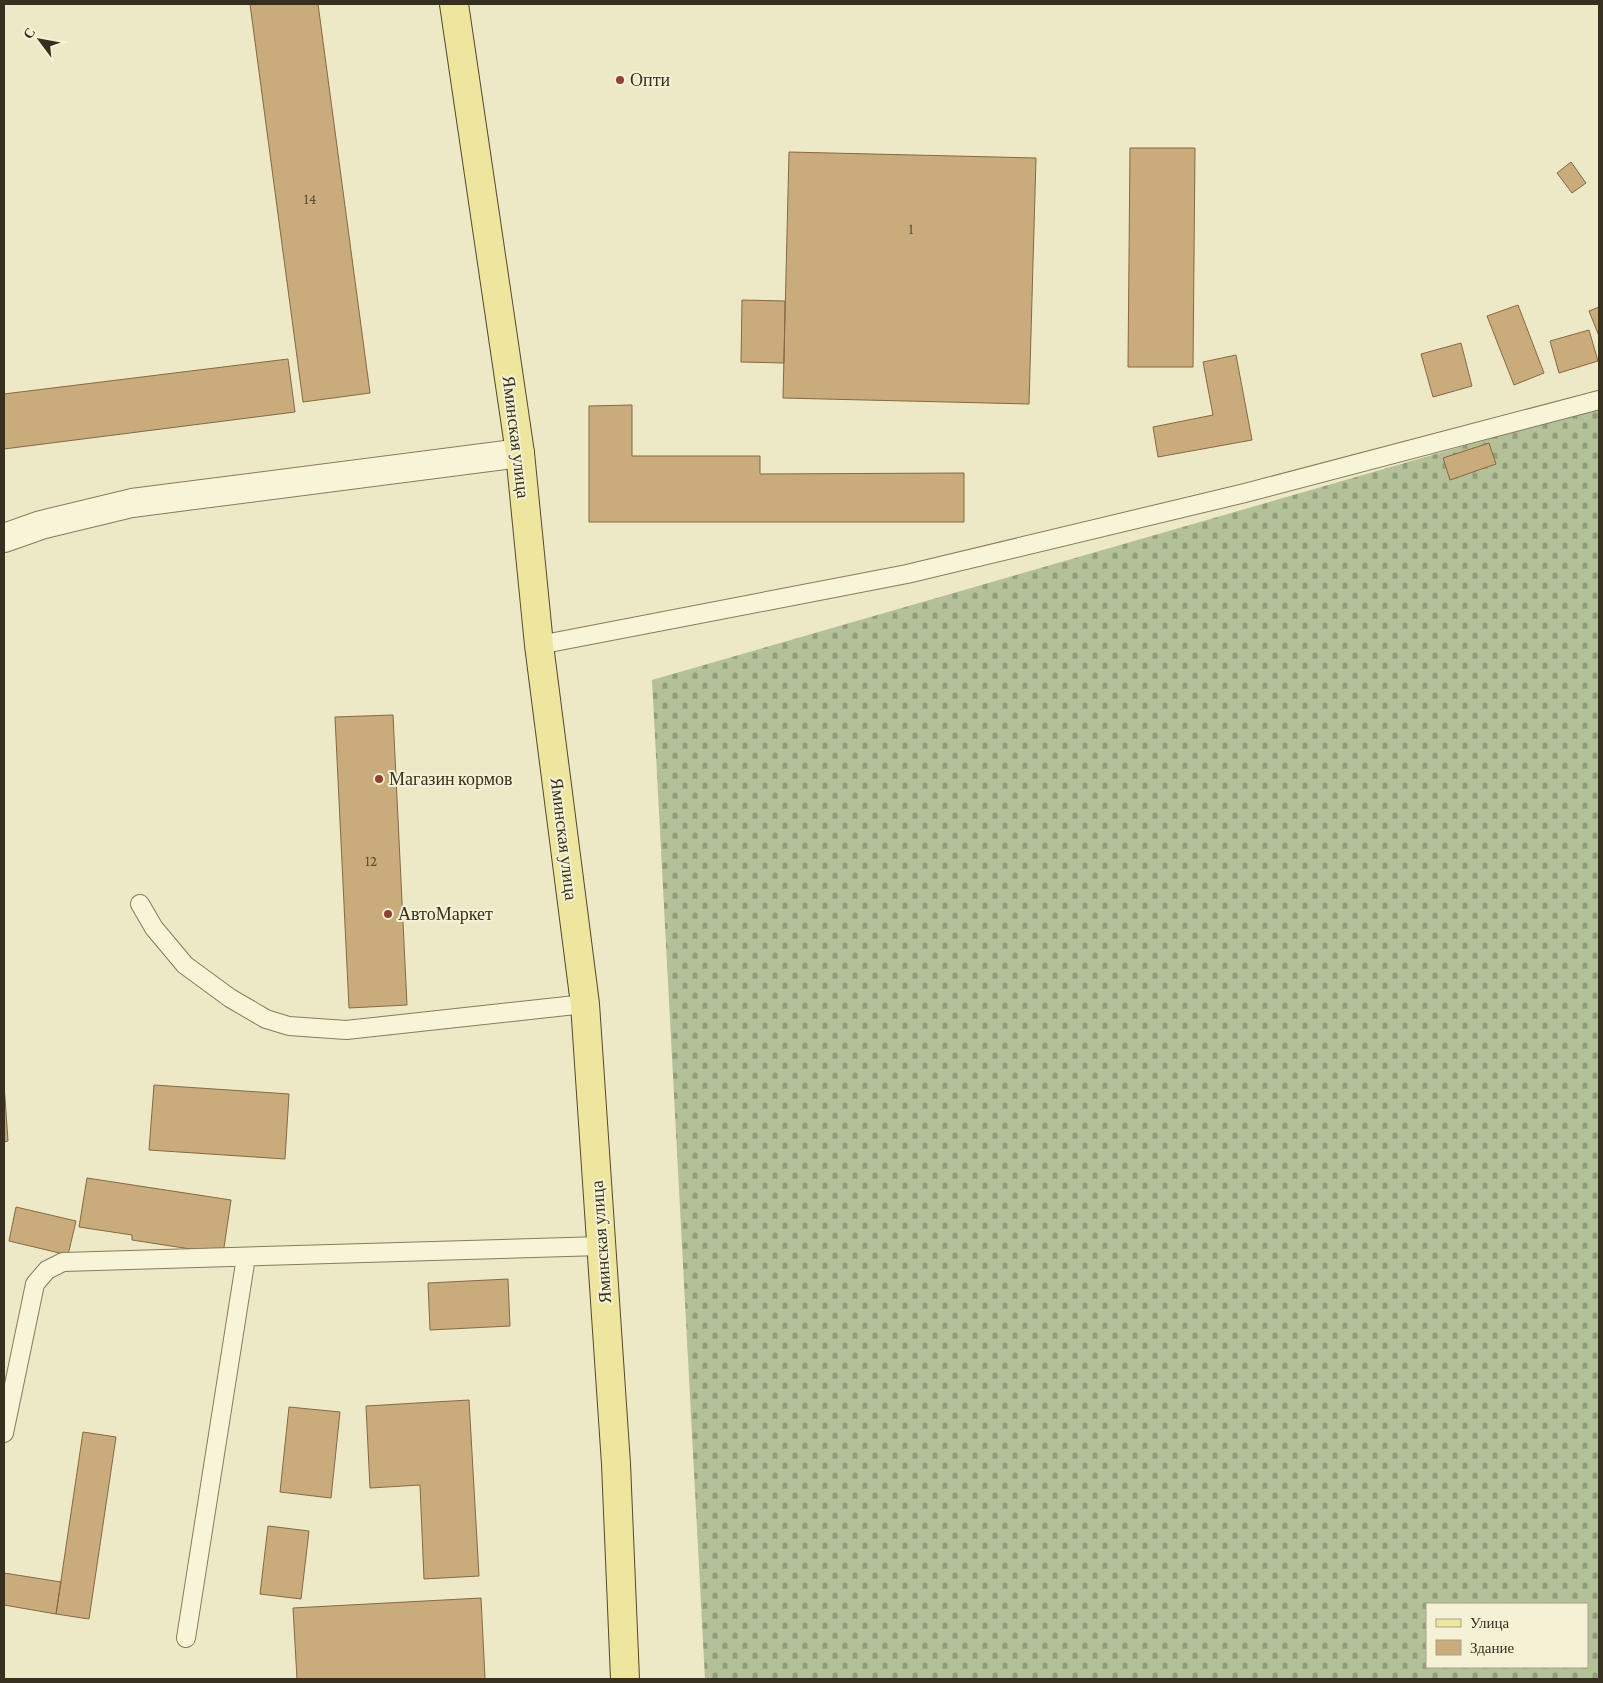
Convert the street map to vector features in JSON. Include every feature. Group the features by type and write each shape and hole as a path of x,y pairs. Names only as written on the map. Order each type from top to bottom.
{"main road":[{"name":"Яминская улица","path":"454,4 520,453 539,645 585,1004 616,1464 625,1679"}],"street":[{"path":"4,538 40,525 132,503 520,453"}],"lane":[{"path":"539,645 907,574 1245,493 1599,400"},
{"path":"140,904 154,928 185,965 230,998 266,1019 289,1026 346,1030 585,1004"},
{"path":"4,1433 35,1284 47,1270 63,1262 601,1246"},
{"path":"186,1638 246,1257"}],"green space":[{"path":"1599,407 1599,1679 705,1679 652,680"}],"building":[{"path":"250,4 318,4 370,393 303,402"},
{"path":"1130,148 1195,148 1193,367 1128,367"},
{"path":"789,152 1036,158 1029,404 783,398"},
{"path":"1571,162 1586,183 1572,193 1557,173"},
{"path":"742,300 785,301 784,363 741,362"},
{"path":"1518,305 1544,373 1514,385 1487,316"},
{"path":"1599,307 1599,336 1589,311"},
{"path":"1589,330 1598,361 1559,373 1550,341"},
{"path":"1461,343 1472,386 1433,397 1421,354"},
{"path":"1236,355 1252,440 1158,457 1153,427 1213,415 1203,362"},
{"path":"288,359 295,412 4,449 4,394"},
{"path":"632,405 632,456 760,456 760,474 964,473 964,522 589,522 589,406"},
{"path":"1489,443 1496,464 1450,480 1443,458"},
{"path":"393,715 407,1005 349,1008 335,717"},
{"path":"4,1084 8,1141 4,1142"},
{"path":"154,1085 289,1094 285,1159 149,1150"},
{"path":"87,1178 231,1200 223,1254 132,1240 132,1235 79,1227"},
{"path":"16,1207 76,1221 68,1255 9,1241"},
{"path":"508,1279 510,1326 430,1330 428,1283"},
{"path":"469,1400 479,1576 424,1579 420,1485 370,1488 366,1406"},
{"path":"289,1407 340,1412 331,1498 280,1492"},
{"path":"83,1432 116,1437 89,1619 56,1614"},
{"path":"268,1526 309,1531 301,1599 260,1594"},
{"path":"4,1573 61,1582 56,1614 4,1605"},
{"path":"481,1598 485,1679 297,1679 293,1608"}],"place":[{"name":"Опти","path":"620,80"},
{"name":"Магазин кормов","path":"379,779"},
{"name":"АвтоМаркет","path":"388,914"}]}
